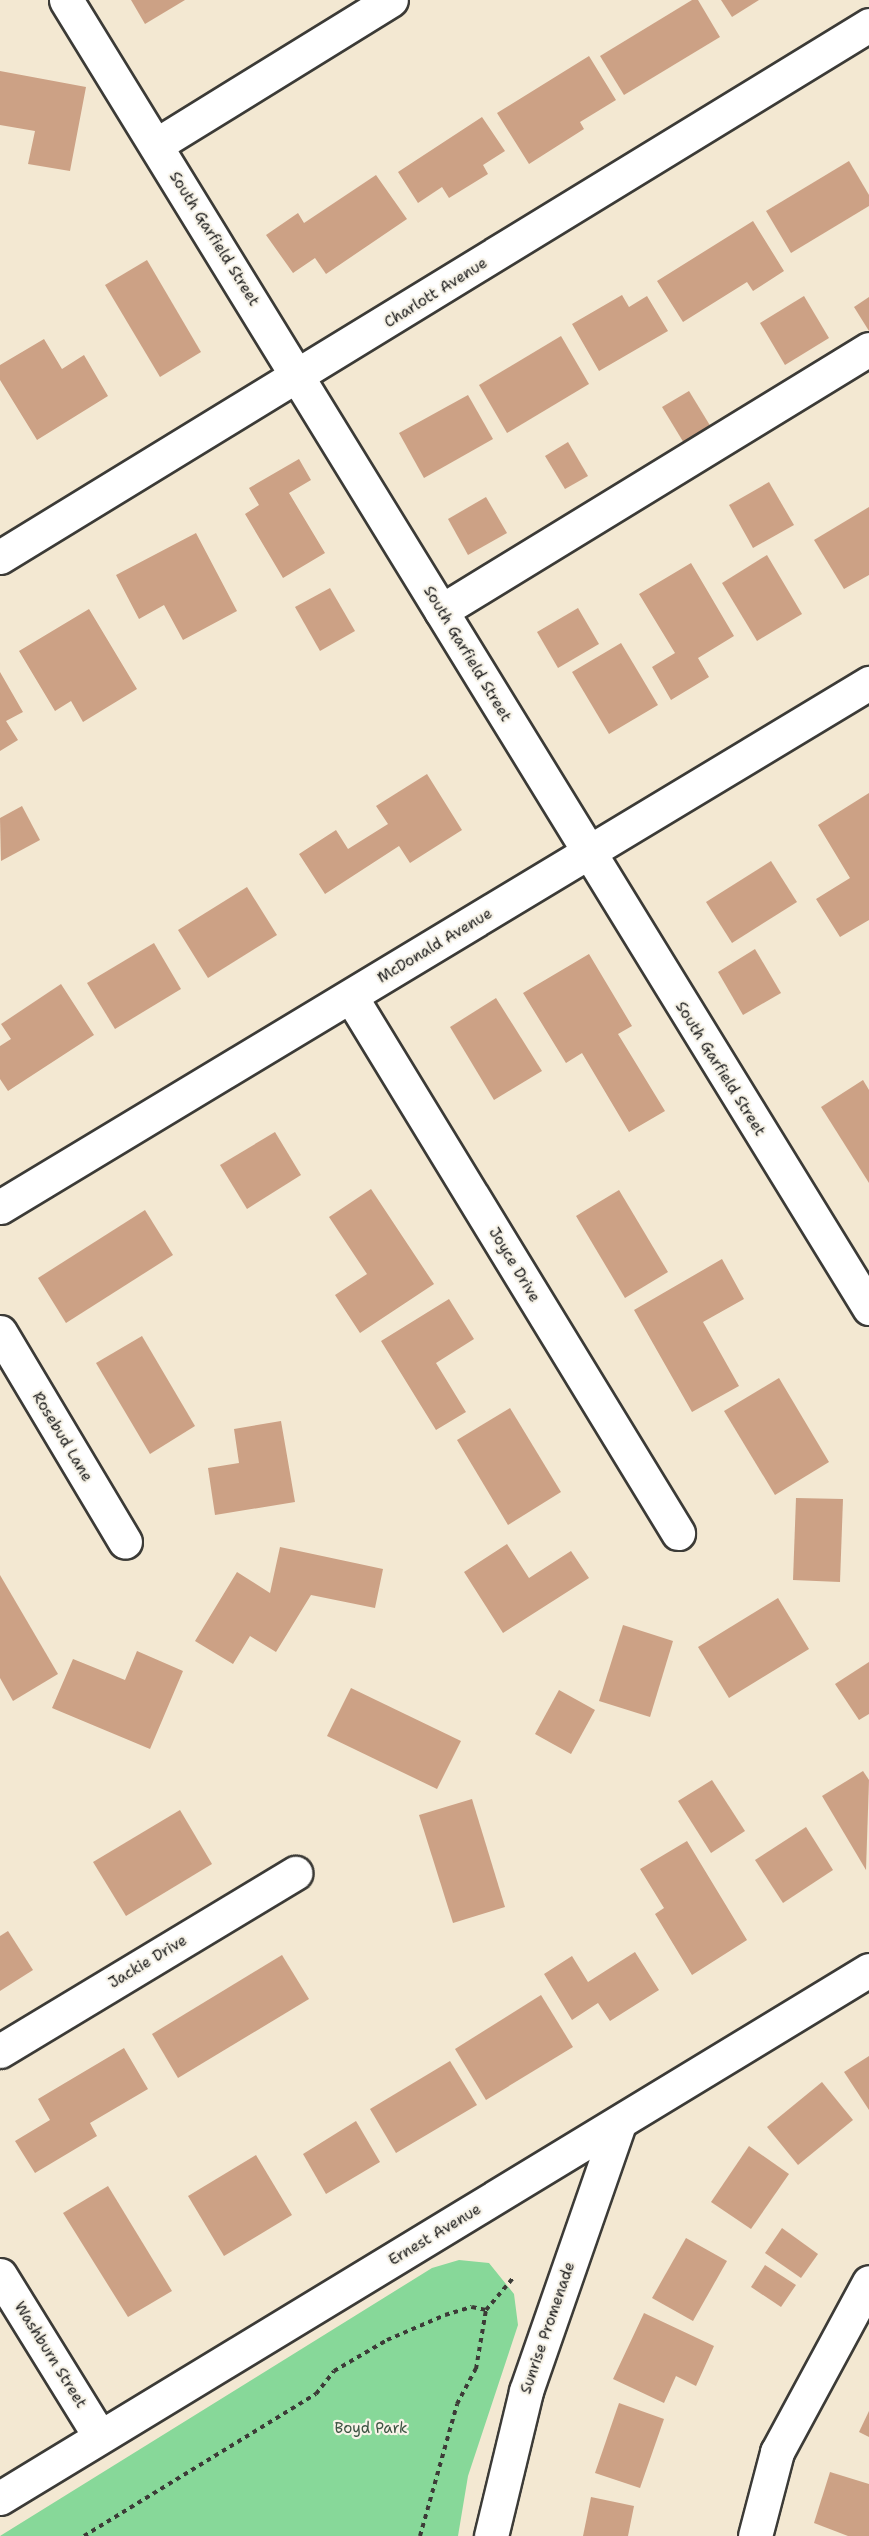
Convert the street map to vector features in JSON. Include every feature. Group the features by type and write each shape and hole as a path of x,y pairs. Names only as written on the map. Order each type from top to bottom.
{"street":[{"name":"South Garfield Street","path":"66,0 300,376 586,854 869,1308"},
{"path":"156,145 391,0"},
{"name":"Charlott Avenue","path":"0,557 300,376 869,25"},
{"path":"441,611 869,349"},
{"name":"McDonald Avenue","path":"0,1208 869,683"},
{"name":"Joyce Drive","path":"351,997 678,1533"},
{"name":"Rosebud Lane","path":"0,1332 125,1542"},
{"name":"Jackie Drive","path":"0,2051 295,1873"},
{"name":"Ernest Avenue","path":"0,2498 99,2435 619,2124 869,1970"},
{"name":"Sunrise Promenade","path":"491,2536 526,2391 619,2124"},
{"name":"Washburn Street","path":"0,2275 99,2435"},
{"path":"755,2536 777,2452 869,2283"}],"path":[{"path":"420,2536 457,2404 476,2369 486,2310 513,2278"},
{"path":"84,2536 316,2394 333,2371 387,2340 445,2315 472,2307 486,2310"}],"green space":[{"name":"Boyd Park","path":"459,2260 489,2263 514,2294 518,2325 468,2476 458,2536 0,2536 432,2268"}],"building":[{"path":"131,0 185,0 145,24"},
{"path":"692,0 698,0 720,37 624,95 600,56"},
{"path":"721,0 759,0 732,17"},
{"path":"589,56 616,100 580,122 584,129 529,164 497,113"},
{"path":"0,71 86,87 70,171 28,164 35,131 0,125"},
{"path":"482,117 505,151 483,165 488,174 449,198 442,187 418,203 398,172"},
{"path":"849,161 869,195 869,206 791,253 766,211"},
{"path":"376,175 407,219 326,274 315,258 293,273 266,235 298,213 304,223"},
{"path":"753,221 784,271 753,291 747,282 683,322 657,281"},
{"path":"147,260 201,352 160,377 105,285"},
{"path":"622,295 629,307 647,296 668,331 599,371 572,324"},
{"path":"804,296 829,338 785,365 760,323"},
{"path":"869,297 869,331 854,307"},
{"path":"561,336 589,384 507,433 479,385"},
{"path":"44,339 62,369 84,355 108,396 37,440 0,380 0,365"},
{"path":"689,391 714,432 687,448 662,407"},
{"path":"468,395 493,439 424,478 399,433"},
{"path":"568,442 588,476 565,489 545,456"},
{"path":"299,459 311,480 289,493 325,553 283,578 245,514 259,505 249,488"},
{"path":"769,482 794,525 753,548 729,505"},
{"path":"486,497 507,533 468,555 448,519"},
{"path":"869,507 869,575 844,589 814,540"},
{"path":"196,533 237,611 183,640 164,605 139,619 116,575"},
{"path":"767,555 802,614 757,641 722,583"},
{"path":"691,563 734,636 698,658 709,677 671,700 652,667 675,653 639,594"},
{"path":"330,588 355,631 320,651 295,607"},
{"path":"578,608 599,644 558,668 537,632"},
{"path":"89,609 137,689 83,722 71,701 55,711 19,651"},
{"path":"621,643 658,705 609,734 572,672"},
{"path":"0,672 23,712 6,721 18,740 0,751"},
{"path":"427,774 462,830 410,863 399,846 325,894 299,854 336,830 348,849 388,824 376,806"},
{"path":"869,793 869,920 840,937 816,899 850,878 818,825"},
{"path":"22,806 40,840 1,861 0,818"},
{"path":"771,861 797,902 732,943 706,902"},
{"path":"247,887 277,935 208,978 178,930"},
{"path":"154,943 181,989 115,1029 87,983"},
{"path":"755,949 781,993 743,1015 718,972"},
{"path":"589,954 632,1026 618,1034 665,1111 629,1132 582,1053 566,1063 523,993"},
{"path":"61,984 94,1035 8,1091 0,1079 0,1046 11,1039 1,1024"},
{"path":"496,998 542,1071 494,1100 450,1027"},
{"path":"863,1080 869,1090 869,1183 821,1107"},
{"path":"275,1132 301,1175 247,1209 220,1165"},
{"path":"371,1189 434,1284 360,1333 335,1295 367,1274 329,1217"},
{"path":"619,1190 668,1272 625,1298 576,1216"},
{"path":"145,1210 173,1255 66,1323 38,1278"},
{"path":"722,1259 744,1299 703,1322 739,1386 692,1412 634,1310"},
{"path":"449,1299 474,1339 436,1363 466,1412 436,1430 381,1341"},
{"path":"142,1336 195,1426 150,1454 96,1363"},
{"path":"779,1378 829,1462 775,1495 724,1411"},
{"path":"510,1408 561,1492 508,1525 457,1440"},
{"path":"281,1421 295,1502 215,1515 208,1468 239,1463 234,1429"},
{"path":"796,1498 843,1499 840,1582 793,1580"},
{"path":"507,1544 529,1578 571,1551 589,1578 503,1633 464,1572"},
{"path":"280,1547 383,1569 375,1608 311,1595 276,1652 250,1636 233,1664 195,1641 237,1572 270,1593"},
{"path":"0,1575 58,1674 13,1701 0,1678"},
{"path":"778,1598 809,1649 729,1698 698,1647"},
{"path":"623,1625 673,1641 650,1717 599,1701"},
{"path":"137,1651 183,1671 150,1749 52,1708 73,1659 125,1680"},
{"path":"869,1662 869,1714 859,1720 835,1684"},
{"path":"351,1688 461,1741 437,1789 327,1736"},
{"path":"559,1690 595,1710 571,1754 535,1734"},
{"path":"863,1771 869,1780 866,1870 822,1796"},
{"path":"712,1780 745,1831 711,1853 678,1801"},
{"path":"472,1799 505,1907 453,1923 419,1815"},
{"path":"180,1810 212,1864 126,1916 93,1862"},
{"path":"806,1827 833,1870 783,1903 755,1860"},
{"path":"687,1841 747,1940 692,1975 655,1914 664,1908 640,1869"},
{"path":"8,1931 33,1970 0,1991 0,1936"},
{"path":"635,1952 659,1990 610,2021 598,2003 572,2020 544,1974 572,1956 588,1982"},
{"path":"282,1955 309,1999 178,2078 152,2034"},
{"path":"541,1995 573,2047 486,2100 455,2049"},
{"path":"124,2048 148,2089 90,2123 97,2136 35,2173 15,2141 50,2120 38,2099"},
{"path":"869,2056 869,2110 844,2072"},
{"path":"450,2061 477,2105 396,2153 370,2109"},
{"path":"822,2082 853,2120 798,2165 767,2127"},
{"path":"356,2121 380,2162 326,2194 303,2154"},
{"path":"749,2146 789,2174 751,2229 711,2202"},
{"path":"256,2155 292,2215 224,2256 188,2196"},
{"path":"108,2186 172,2291 128,2317 63,2213"},
{"path":"782,2228 818,2254 801,2278 765,2253"},
{"path":"686,2238 727,2261 693,2321 652,2298"},
{"path":"765,2265 796,2285 781,2307 751,2287"},
{"path":"644,2313 714,2346 696,2386 676,2376 664,2403 613,2379"},
{"path":"619,2403 664,2419 640,2488 595,2473"},
{"path":"869,2411 869,2437 859,2432"},
{"path":"830,2472 869,2484 869,2536 848,2536 814,2523"},
{"path":"591,2497 634,2506 628,2536 583,2536"}]}
